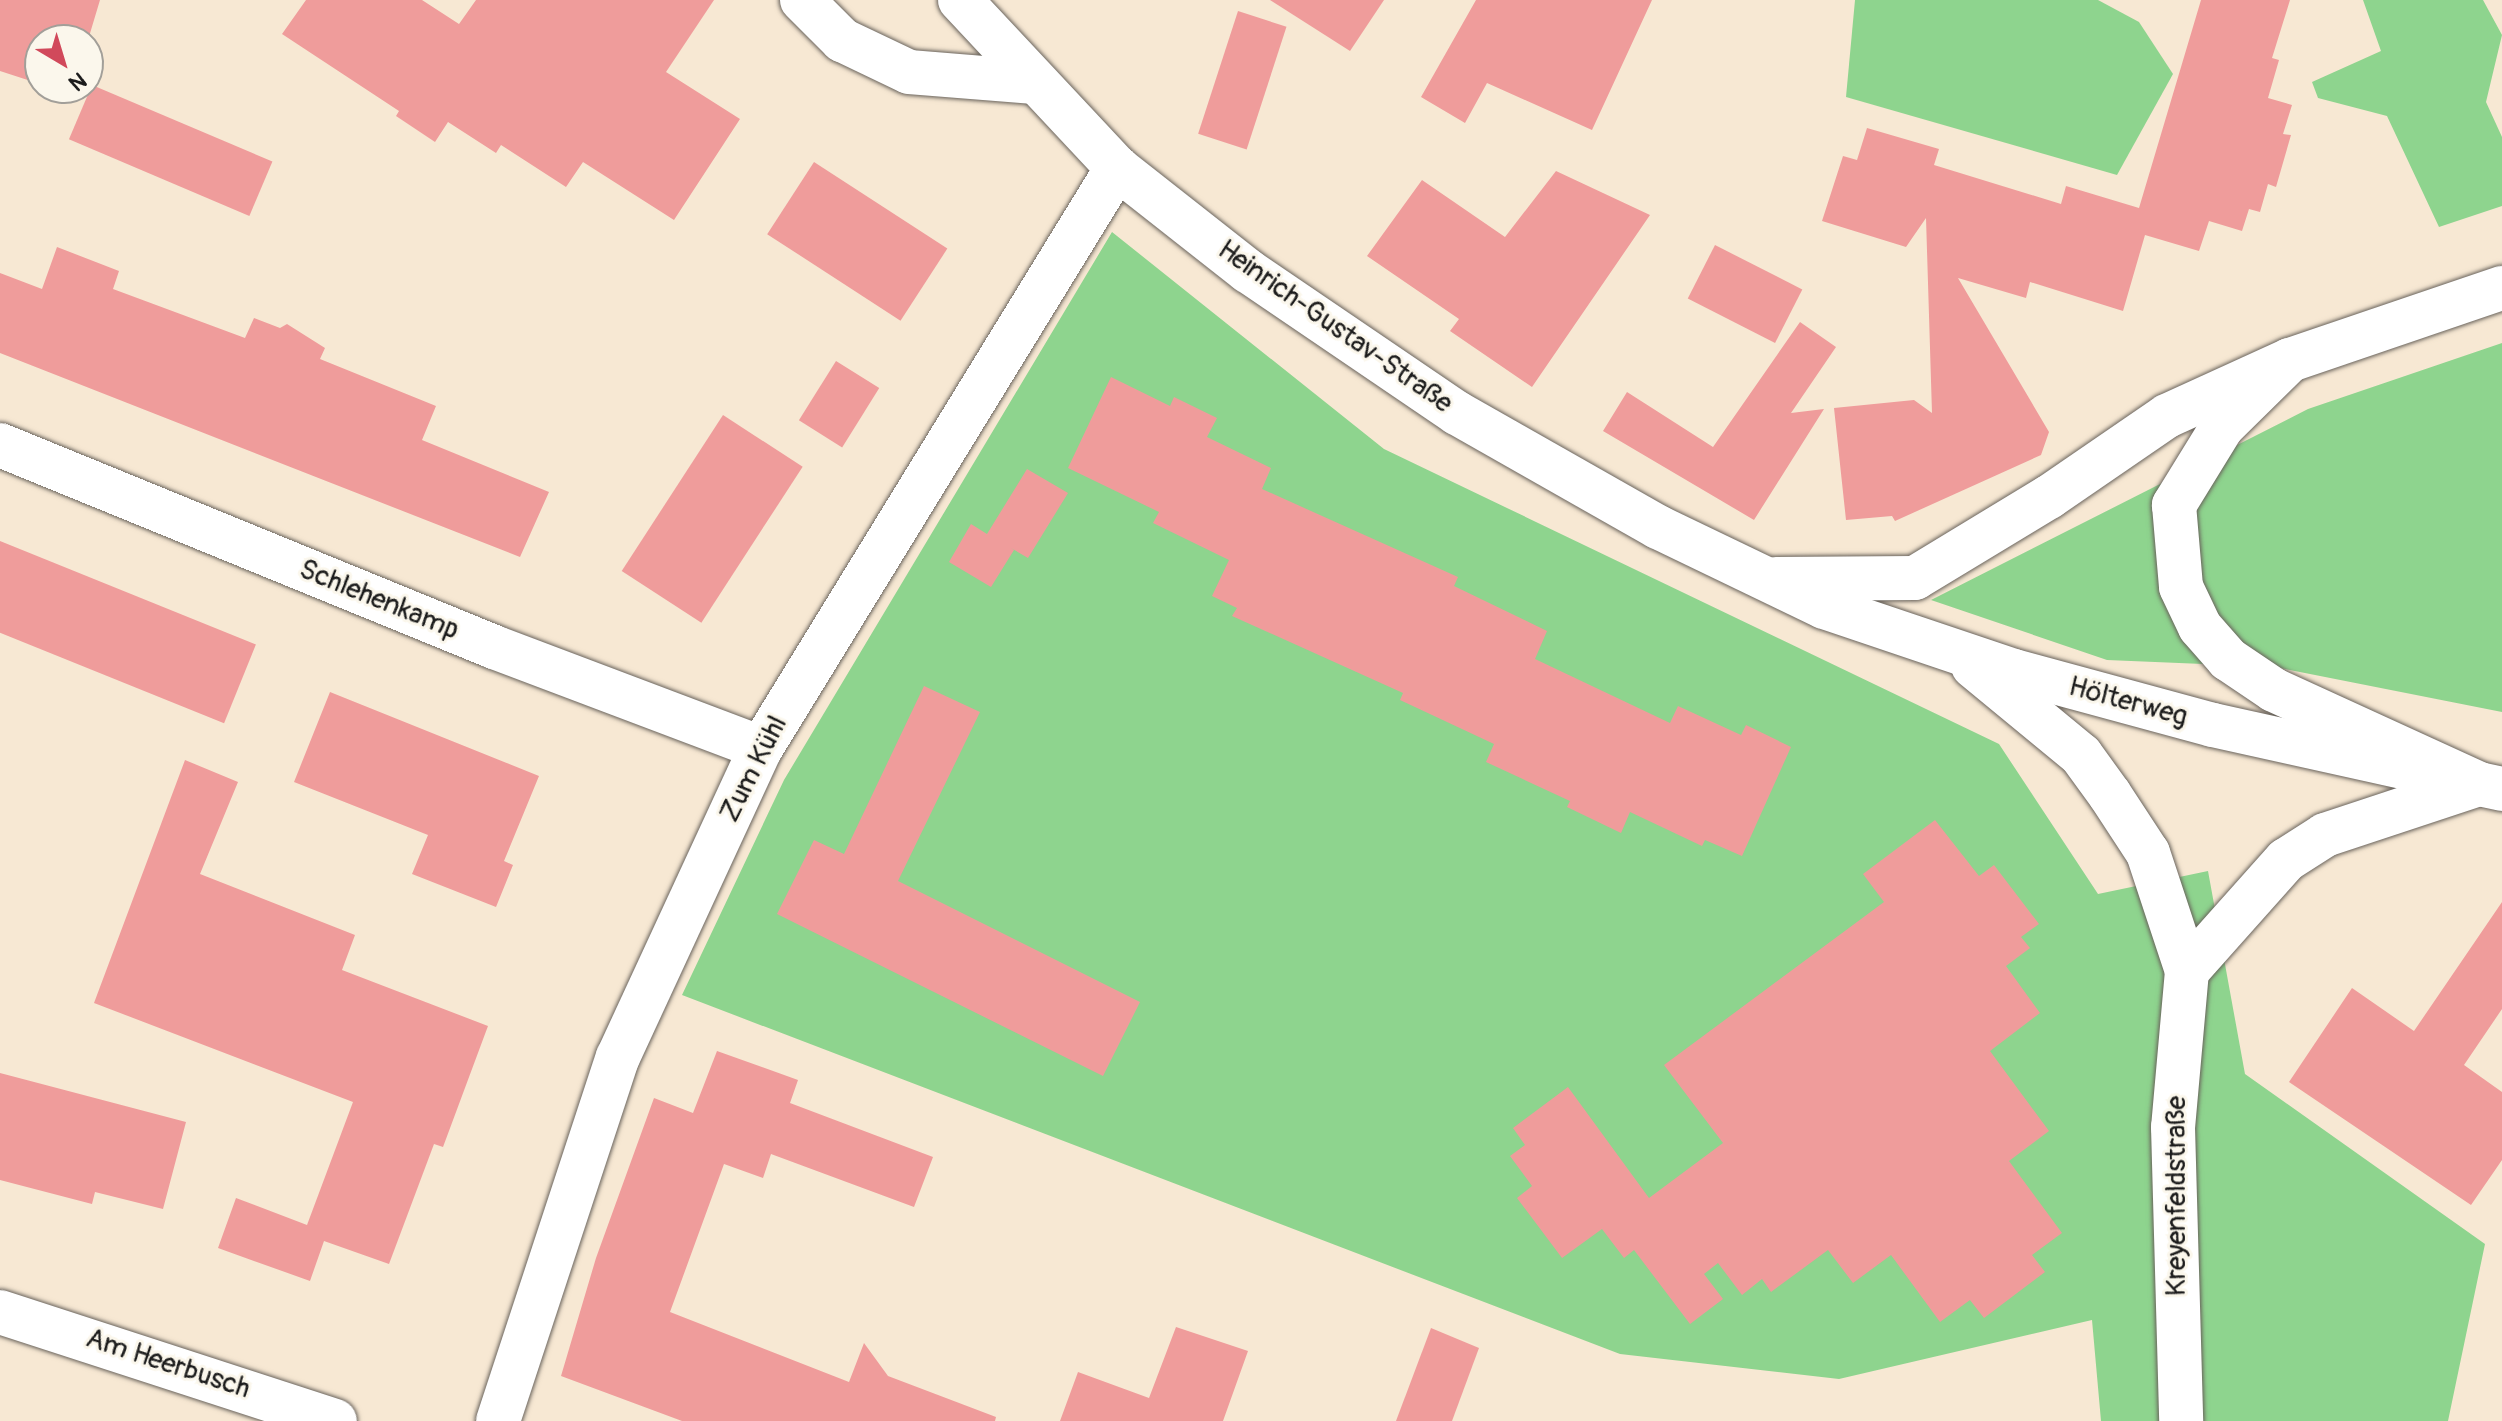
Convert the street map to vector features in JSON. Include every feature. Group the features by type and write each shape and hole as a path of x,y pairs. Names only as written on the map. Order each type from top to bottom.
{"street":[{"path":"802,0 842,40 909,72 1032,82"},
{"name":"Heinrich-Gustav-Straße","path":"960,0 1032,82 1117,168 1309,316 1552,471 1766,579"},
{"name":"Zum Kühl","path":"498,1421 618,1057 761,748 1117,168"},
{"path":"1766,579 1915,578 2049,497 2167,416 2290,360 2502,288"},
{"path":"2290,360 2222,427 2174,505 2181,587 2200,627 2228,659 2274,690 2490,787"},
{"name":"Schlehenkamp","path":"0,445 479,642 761,748"},
{"name":"Hölterweg","path":"1766,579 1824,607 1958,653 2213,725 2490,787"},
{"path":"1958,653 2081,755 2110,795 2148,853 2187,971 2286,860 2325,835 2490,787"},
{"name":"Kreyenfeldstraße","path":"2181,1421 2173,1127 2187,971"},
{"name":"Am Heerbusch","path":"0,1312 335,1421"}],"green space":[{"path":"1855,0 2098,0 2139,22 2173,74 2117,175 1846,97"},
{"path":"2363,0 2483,0 2502,35 2486,102 2502,137 2502,206 2439,227 2387,116 2318,98 2312,82 2381,51"},
{"path":"1112,232 1384,449 1999,744 2098,894 2208,871 2245,1074 2485,1244 2448,1421 2101,1421 2092,1320 1839,1379 1620,1354 682,995 784,780"},
{"path":"2502,343 2502,712 2275,667 2107,660 1931,600 2308,409"}],"building":[{"path":"0,0 100,0 93,24 24,24 24,79 0,71"},
{"path":"306,0 422,0 459,24 476,0 714,0 666,72 740,119 674,220 583,162 566,187 501,145 496,153 448,122 435,142 396,116 399,111 282,34"},
{"path":"1270,0 1384,0 1350,51"},
{"path":"1476,0 1652,0 1592,130 1487,83 1465,123 1421,97"},
{"path":"2201,0 2290,0 2272,58 2279,60 2268,98 2292,105 2283,134 2291,135 2276,187 2268,184 2260,212 2249,209 2242,231 2209,221 2199,251 2145,235 2123,311 2030,282 2026,298 1958,278 2049,432 2041,455 1895,521 1892,516 1846,520 1834,408 1914,400 1932,413 1926,218 1906,247 1822,221 1843,156 1857,160 1867,128 1939,149 1934,165 2061,204 2066,186 2139,208"},
{"path":"1238,11 1287,27 1247,149 1198,134"},
{"path":"104,90 272,162 249,216 69,139 84,104 104,104"},
{"path":"814,162 947,249 901,321 767,234"},
{"path":"1556,171 1650,215 1532,387 1450,331 1459,319 1367,256 1422,180 1505,237"},
{"path":"1715,245 1802,289 1775,343 1688,298"},
{"path":"57,247 119,271 113,289 245,338 254,318 280,328 287,324 325,348 320,359 436,406 422,440 549,492 520,557 0,353 0,273 42,289"},
{"path":"1800,322 1836,347 1791,413 1824,409 1754,520 1603,431 1627,392 1713,447"},
{"path":"836,361 879,388 842,447 799,420"},
{"path":"1111,377 1170,406 1174,397 1217,418 1207,437 1271,468 1262,489 1458,577 1454,586 1547,631 1535,659 1670,723 1678,706 1741,735 1746,725 1791,747 1742,856 1705,840 1702,846 1630,812 1621,833 1567,807 1570,801 1486,762 1494,744 1400,700 1403,693 1232,616 1237,608 1212,596 1229,560 1153,523 1159,512 1068,468"},
{"path":"723,415 803,467 701,623 622,571"},
{"path":"1027,469 1068,493 1028,558 1011,548 1014,550 991,587 949,562 971,524 987,534"},
{"path":"0,541 256,644 224,723 0,633"},
{"path":"924,686 980,712 898,881 1140,1002 1103,1076 777,914 814,840 844,854"},
{"path":"330,692 539,776 504,861 513,865 496,907 412,874 428,835 294,782"},
{"path":"185,760 238,782 200,874 355,935 342,970 488,1026 443,1147 434,1144 389,1264 324,1241 310,1281 218,1248 236,1198 307,1225 353,1102 94,1003"},
{"path":"1935,820 1979,876 1994,865 2039,924 2021,937 2030,948 2006,966 2040,1013 1990,1051 2049,1131 2009,1161 2062,1233 2032,1255 2045,1272 1984,1318 1970,1300 1940,1322 1891,1255 1853,1283 1828,1250 1771,1292 1762,1279 1742,1295 1718,1263 1704,1274 1723,1299 1690,1324 1634,1250 1624,1258 1602,1229 1562,1258 1517,1198 1532,1186 1510,1156 1525,1145 1513,1128 1568,1087 1649,1198 1723,1143 1664,1065 1884,902 1863,874"},
{"path":"2502,902 2502,1009 2464,1065 2502,1092 2502,1160 2471,1205 2289,1082 2352,988 2414,1031"},
{"path":"717,1051 798,1080 790,1103 933,1157 914,1207 771,1154 763,1178 724,1164 670,1312 849,1382 864,1343 888,1376 996,1417 995,1421 682,1421 561,1376 596,1258 654,1098 693,1113"},
{"path":"0,1073 186,1122 163,1209 95,1192 92,1204 0,1180"},
{"path":"1176,1327 1248,1351 1223,1421 1060,1421 1078,1372 1149,1398"},
{"path":"1431,1328 1479,1348 1452,1421 1396,1421"}]}
